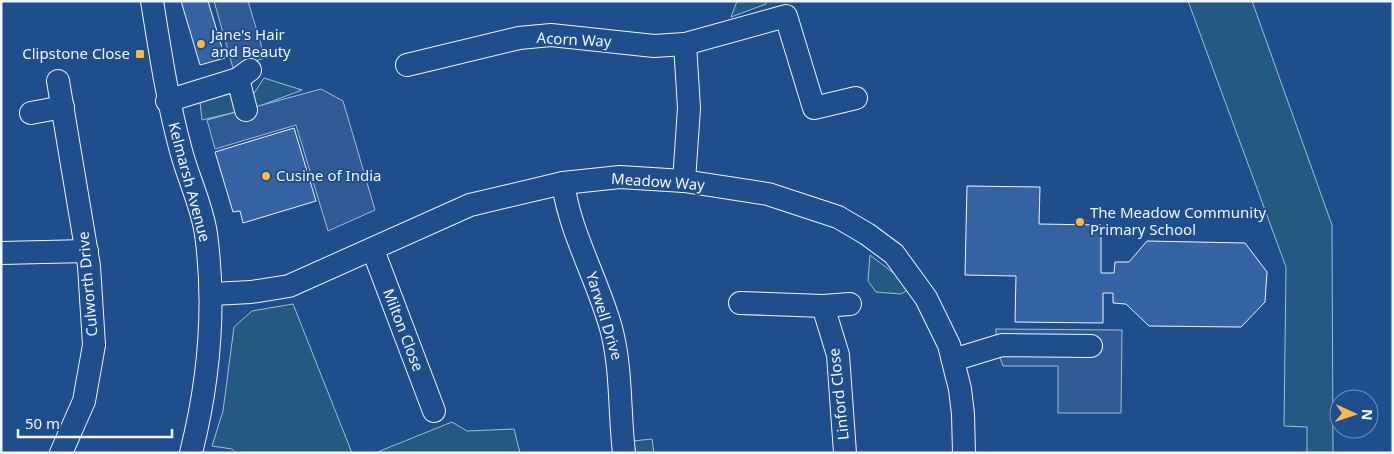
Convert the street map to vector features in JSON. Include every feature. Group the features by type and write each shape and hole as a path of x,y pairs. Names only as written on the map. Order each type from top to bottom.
{"street":[{"name":"Kelmarsh Avenue","path":"152,1 167,101 206,232 212,294 211,329 202,410 191,453"},
{"name":"Acorn Way","path":"407,65 518,38 551,36 654,46 685,44 785,9 814,108 856,98"},
{"path":"684,181 689,108 685,44"},
{"path":"167,101 244,75 246,110"},
{"name":"Culworth Drive","path":"58,81 87,251 94,345 84,402 61,453"},
{"path":"32,113 62,107"},
{"name":"Meadow Way","path":"212,294 251,292 289,286 470,205 562,183 620,178 684,181 768,194 838,218 867,234 894,254 926,298 949,345 964,414 964,453"},
{"name":"Yarwell Drive","path":"562,183 566,206 610,327 619,369 624,453"},
{"name":"Milton Close","path":"373,250 434,411"},
{"path":"1,253 87,251"},
{"path":"740,303 823,306 850,304"},
{"name":"Linford Close","path":"823,306 838,355 844,453"},
{"path":"953,360 1002,345 1091,346"}],"shaded area":[{"path":"214,1 248,1 265,58 233,68"},
{"path":"737,1 766,1 766,4 731,17"},
{"path":"1188,1 1252,1 1332,225 1333,389 1329,389 1329,439 1333,439 1333,453 1307,453 1307,427 1284,426 1286,267"},
{"path":"264,78 302,90 257,107 253,95"},
{"path":"321,89 343,101 375,210 328,231 296,125 215,149 207,120"},
{"path":"229,94 238,102 240,111 202,120 200,102"},
{"path":"870,255 896,275 908,290 901,294 876,292 868,281"},
{"path":"293,304 352,453 236,453 232,449 212,446 223,411 234,327 252,311"},
{"path":"996,329 1122,330 1121,413 1058,413 1058,366 1003,366 996,347"},
{"path":"452,422 467,431 514,429 520,453 375,453"},
{"path":"652,439 654,453 636,453 633,441"}],"building":[{"path":"181,1 208,1 225,58 200,65"},
{"name":"Cusine of India","path":"294,128 316,201 243,223 240,211 233,212 215,152"},
{"path":"967,186 1040,187 1039,224 1101,225 1101,273 1114,273 1115,262 1129,262 1147,241 1245,243 1267,272 1265,302 1241,327 1149,326 1126,304 1113,303 1113,293 1103,293 1103,323 1015,322 1016,276 965,275"}],"place":[{"name":"Jane's Hair and Beauty","path":"201,44"},
{"name":"Clipstone Close","path":"140,54"},
{"name":"Cusine of India","path":"266,176"},
{"name":"The Meadow Community Primary School","path":"1080,222"}]}
